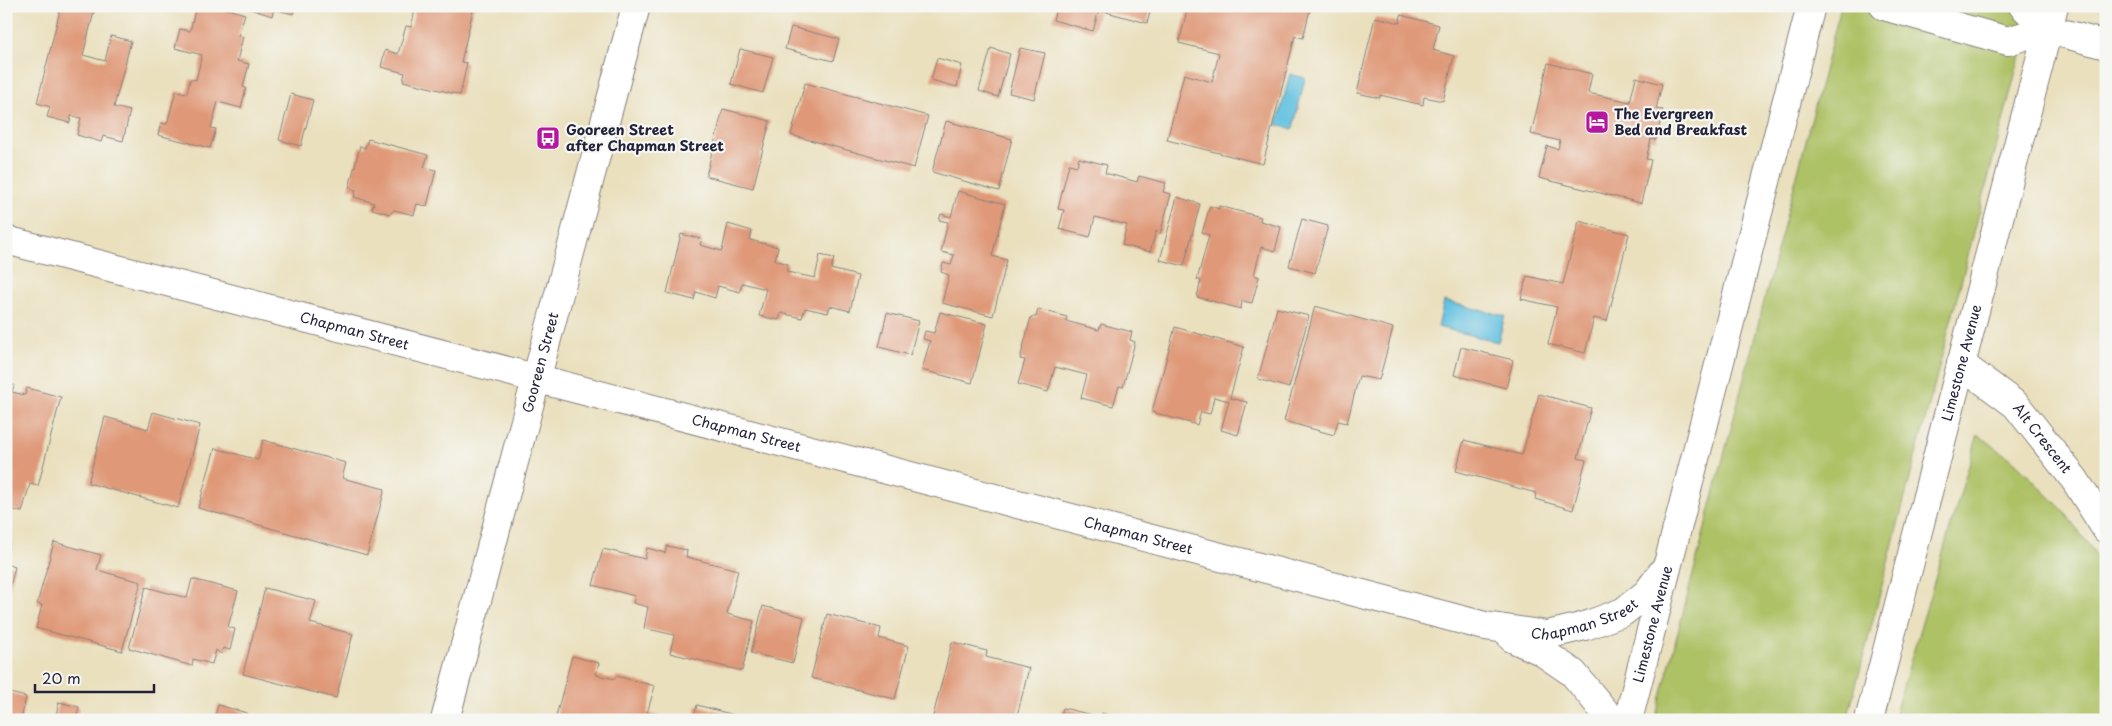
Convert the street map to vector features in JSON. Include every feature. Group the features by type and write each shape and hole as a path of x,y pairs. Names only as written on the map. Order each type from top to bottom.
{"street":[{"name":"Gooreen Street","path":"445,720 636,6"},
{"name":"Limestone Avenue","path":"1628,720 1811,6"},
{"path":"1884,6 2008,41 2051,18"},
{"path":"2023,6 2106,45"},
{"name":"Limestone Avenue","path":"1869,720 2051,18"},
{"name":"Chapman Street","path":"6,240 1485,626 1546,635 1586,626 1623,612 1647,593 1667,566"},
{"name":"Alt Crescent","path":"1961,364 2016,405 2074,480 2106,528"},
{"name":"Chapman Street","path":"1485,626 1541,651 1573,673 1606,713 1609,720"}],"green space":[{"path":"1841,6 2033,6 1847,720 1655,720"},
{"path":"1978,434 2017,464 2063,510 2106,568 2106,720 1893,720"}],"water":[{"path":"1290,74 1305,78 1293,129 1277,125"},
{"path":"1444,301 1505,316 1498,342 1438,327"}],"building":[{"path":"61,6 95,8 83,55 105,61 111,36 131,41 114,107 130,111 123,141 103,136 101,142 77,135 81,118 71,116 70,123 47,117 50,107 37,103"},
{"path":"196,6 217,6 245,14 238,36 243,37 237,61 249,64 243,87 246,88 241,108 218,102 211,128 216,129 210,148 158,135 161,123 167,124 176,91 187,93 190,79 196,80 202,55 175,48 180,29 190,31"},
{"path":"247,6 296,6 293,14 274,9 272,16 247,8"},
{"path":"416,6 474,6 461,62 467,63 460,95 403,81 405,73 381,67 385,50 398,54 406,26 411,27"},
{"path":"1057,6 1152,6 1147,23 1099,10 1093,31 1053,20"},
{"path":"1188,6 1311,6 1303,38 1295,36 1263,164 1167,140 1184,74 1212,82 1219,53 1179,43"},
{"path":"1401,15 1439,25 1433,50 1454,56 1443,101 1424,97 1423,105 1380,95 1380,98 1357,93 1375,17 1400,23"},
{"path":"791,27 839,39 833,61 785,49"},
{"path":"991,48 1010,54 998,97 979,91"},
{"path":"1020,48 1045,53 1034,99 1009,93"},
{"path":"740,49 773,57 763,93 731,84"},
{"path":"937,58 962,65 957,87 931,80"},
{"name":"The Evergreen Bed and Breakfast","path":"1548,63 1592,74 1588,93 1630,102 1636,77 1662,84 1656,109 1663,110 1656,140 1651,139 1646,159 1651,160 1641,203 1539,178 1547,146 1558,149 1560,141 1531,134"},
{"path":"805,83 928,116 914,168 791,135"},
{"path":"291,94 313,100 301,146 279,140"},
{"path":"723,109 770,121 753,188 706,176"},
{"path":"946,121 1012,139 999,191 932,172"},
{"path":"368,139 428,155 424,167 436,170 427,206 417,204 414,215 394,210 390,214 372,209 374,203 354,197 356,190 349,188 360,146 365,148"},
{"path":"1079,158 1107,165 1105,173 1137,182 1139,176 1166,183 1163,192 1171,194 1160,234 1156,231 1150,252 1122,245 1127,225 1095,217 1090,237 1059,229 1064,210 1058,209 1069,164 1077,166"},
{"path":"958,191 1005,204 992,256 1007,260 993,316 942,303 949,275 941,272 943,263 951,265 954,255 941,252 948,222 939,220 941,214 951,217"},
{"path":"1177,197 1200,204 1184,266 1160,260"},
{"path":"1210,206 1219,209 1219,206 1261,217 1260,221 1281,227 1275,251 1261,247 1254,275 1259,277 1252,303 1242,301 1241,309 1197,297 1201,280 1197,280 1209,235 1202,233"},
{"path":"1302,219 1328,226 1315,273 1289,266"},
{"path":"1579,221 1629,234 1607,321 1594,318 1585,353 1548,344 1557,307 1521,299 1527,276 1563,284"},
{"path":"728,224 752,231 750,240 778,247 775,260 788,264 787,272 815,278 820,255 834,258 831,269 858,276 850,311 830,306 828,313 805,308 802,318 781,313 779,320 759,316 766,289 742,283 740,292 718,286 715,298 696,292 694,300 667,293 681,234 702,239 700,245 722,251"},
{"path":"1315,306 1393,328 1379,380 1359,376 1347,423 1338,421 1334,435 1284,421"},
{"path":"1277,308 1309,316 1289,388 1258,379"},
{"path":"1038,309 1067,317 1066,321 1099,330 1101,324 1132,332 1130,340 1135,342 1123,387 1119,386 1113,406 1081,398 1087,375 1055,367 1048,392 1018,384 1025,360 1020,359 1031,317 1036,317"},
{"path":"940,312 987,324 972,383 922,370 930,341 923,339 925,331 934,333"},
{"path":"887,313 919,321 910,355 879,347"},
{"path":"1175,327 1244,347 1230,398 1247,402 1238,435 1221,430 1229,401 1214,397 1210,414 1201,412 1197,425 1152,412"},
{"path":"1461,347 1513,360 1506,388 1454,375"},
{"path":"6,383 14,385 12,392 25,395 27,388 61,397 38,486 30,484 22,512 6,508"},
{"path":"1539,394 1591,408 1578,458 1586,460 1573,510 1535,499 1536,493 1456,471 1464,440 1522,455"},
{"path":"153,412 200,425 178,508 88,483 105,417 148,429"},
{"path":"263,440 346,463 342,478 385,489 367,555 198,508 215,448 258,460"},
{"path":"6,537 11,538 7,554 6,554"},
{"path":"54,542 101,555 97,570 141,582 122,651 36,628 42,605 37,604"},
{"path":"667,546 687,550 686,557 738,570 727,614 754,621 742,671 670,653 674,635 644,628 648,607 633,603 635,596 593,585 603,549 645,559 647,548 665,553"},
{"path":"6,564 15,567 7,599 6,599"},
{"path":"192,579 238,591 228,627 235,629 230,650 223,648 221,654 216,650 212,664 193,659 192,666 129,648 146,587 187,598"},
{"path":"265,588 316,601 310,623 353,634 336,698 243,674"},
{"path":"763,606 804,617 793,663 751,653"},
{"path":"827,614 881,628 879,638 909,646 895,699 811,678"},
{"path":"952,642 987,651 986,657 1029,668 1016,720 932,720"},
{"path":"572,656 599,663 596,675 615,679 616,676 655,686 647,713 670,720 555,720"},
{"path":"6,692 26,697 21,720 6,720"},
{"path":"59,702 79,707 76,720 55,720"},
{"path":"218,705 247,713 245,720 214,720"},
{"path":"697,705 734,715 733,720 693,720"},
{"path":"1063,708 1101,717 1102,713 1126,720 1060,720"}],"place":[{"name":"The Evergreen Bed and Breakfast","path":"1597,122"},
{"name":"Gooreen Street after Chapman Street","path":"548,138"}]}
